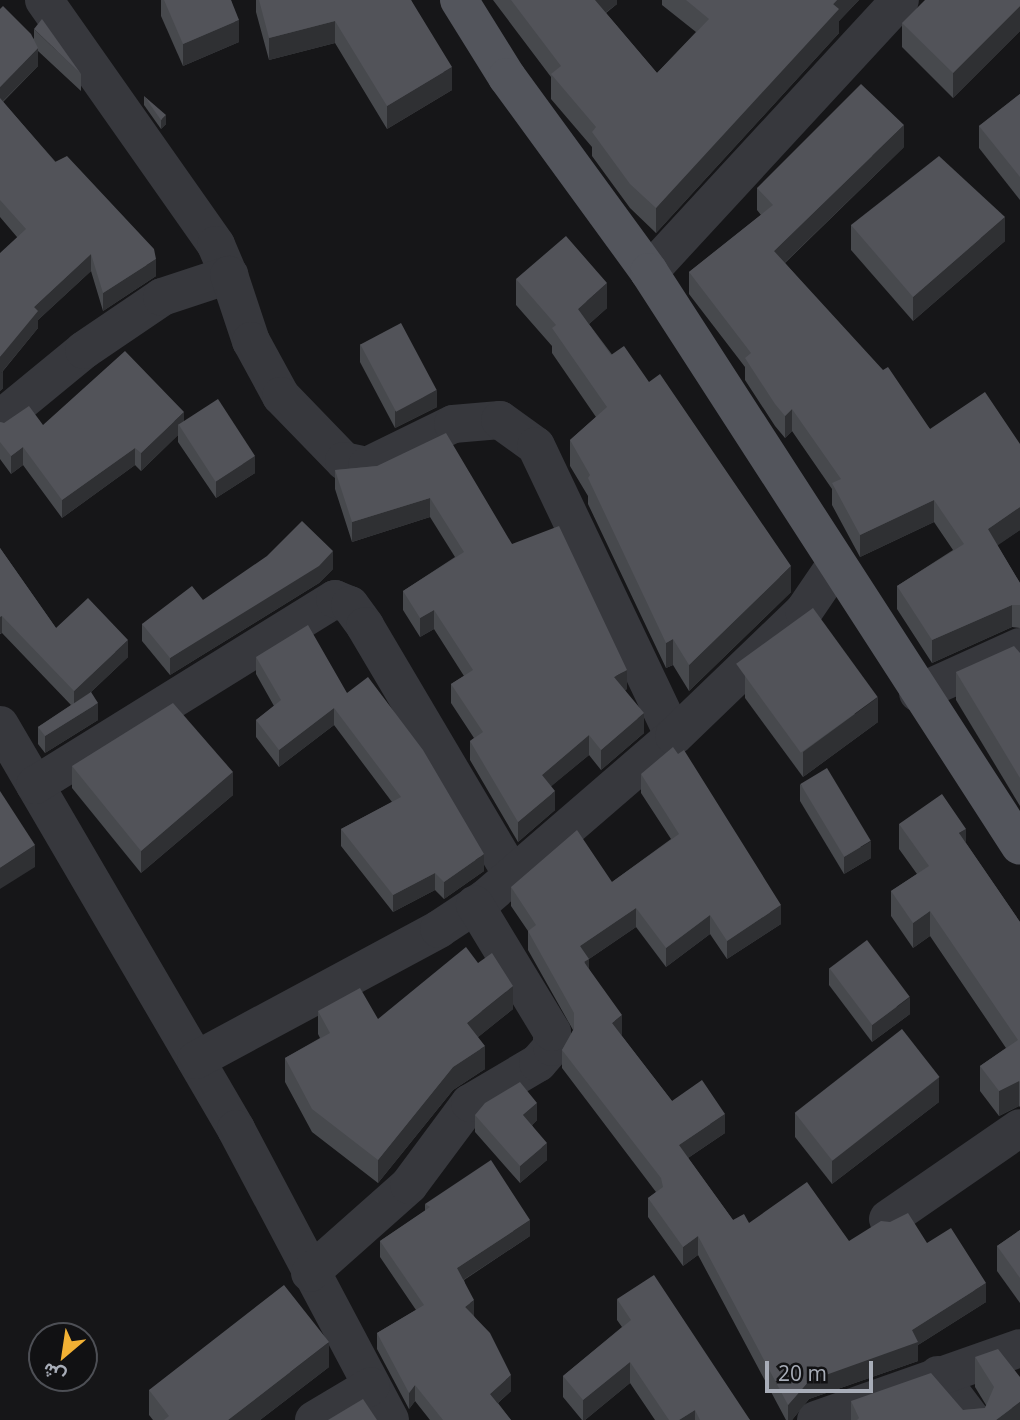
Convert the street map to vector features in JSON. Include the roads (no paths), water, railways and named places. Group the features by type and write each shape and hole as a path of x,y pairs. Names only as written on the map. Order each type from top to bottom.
{"main road":[{"path":"459,0 507,77 649,271 918,693 1020,846"}],"street":[{"path":"44,0 216,245 251,341 281,396 344,461 367,466 453,424 500,420 536,446 674,736"},
{"path":"649,271 900,0"},
{"path":"0,419 84,350 162,297 229,275"},
{"path":"196,1060 475,905 674,736 804,611 836,564"},
{"path":"35,785 335,598 350,605 365,626 512,875"},
{"path":"918,693 1020,647"},
{"path":"0,725 196,1060 390,1420"},
{"path":"310,1273 409,1185 470,1103 538,1063 552,1047 552,1032 475,905"},
{"path":"888,1219 1020,1128"},
{"path":"816,1420 1020,1348"},
{"path":"938,1375 972,1420"},
{"path":"314,1420 371,1386"}]}
